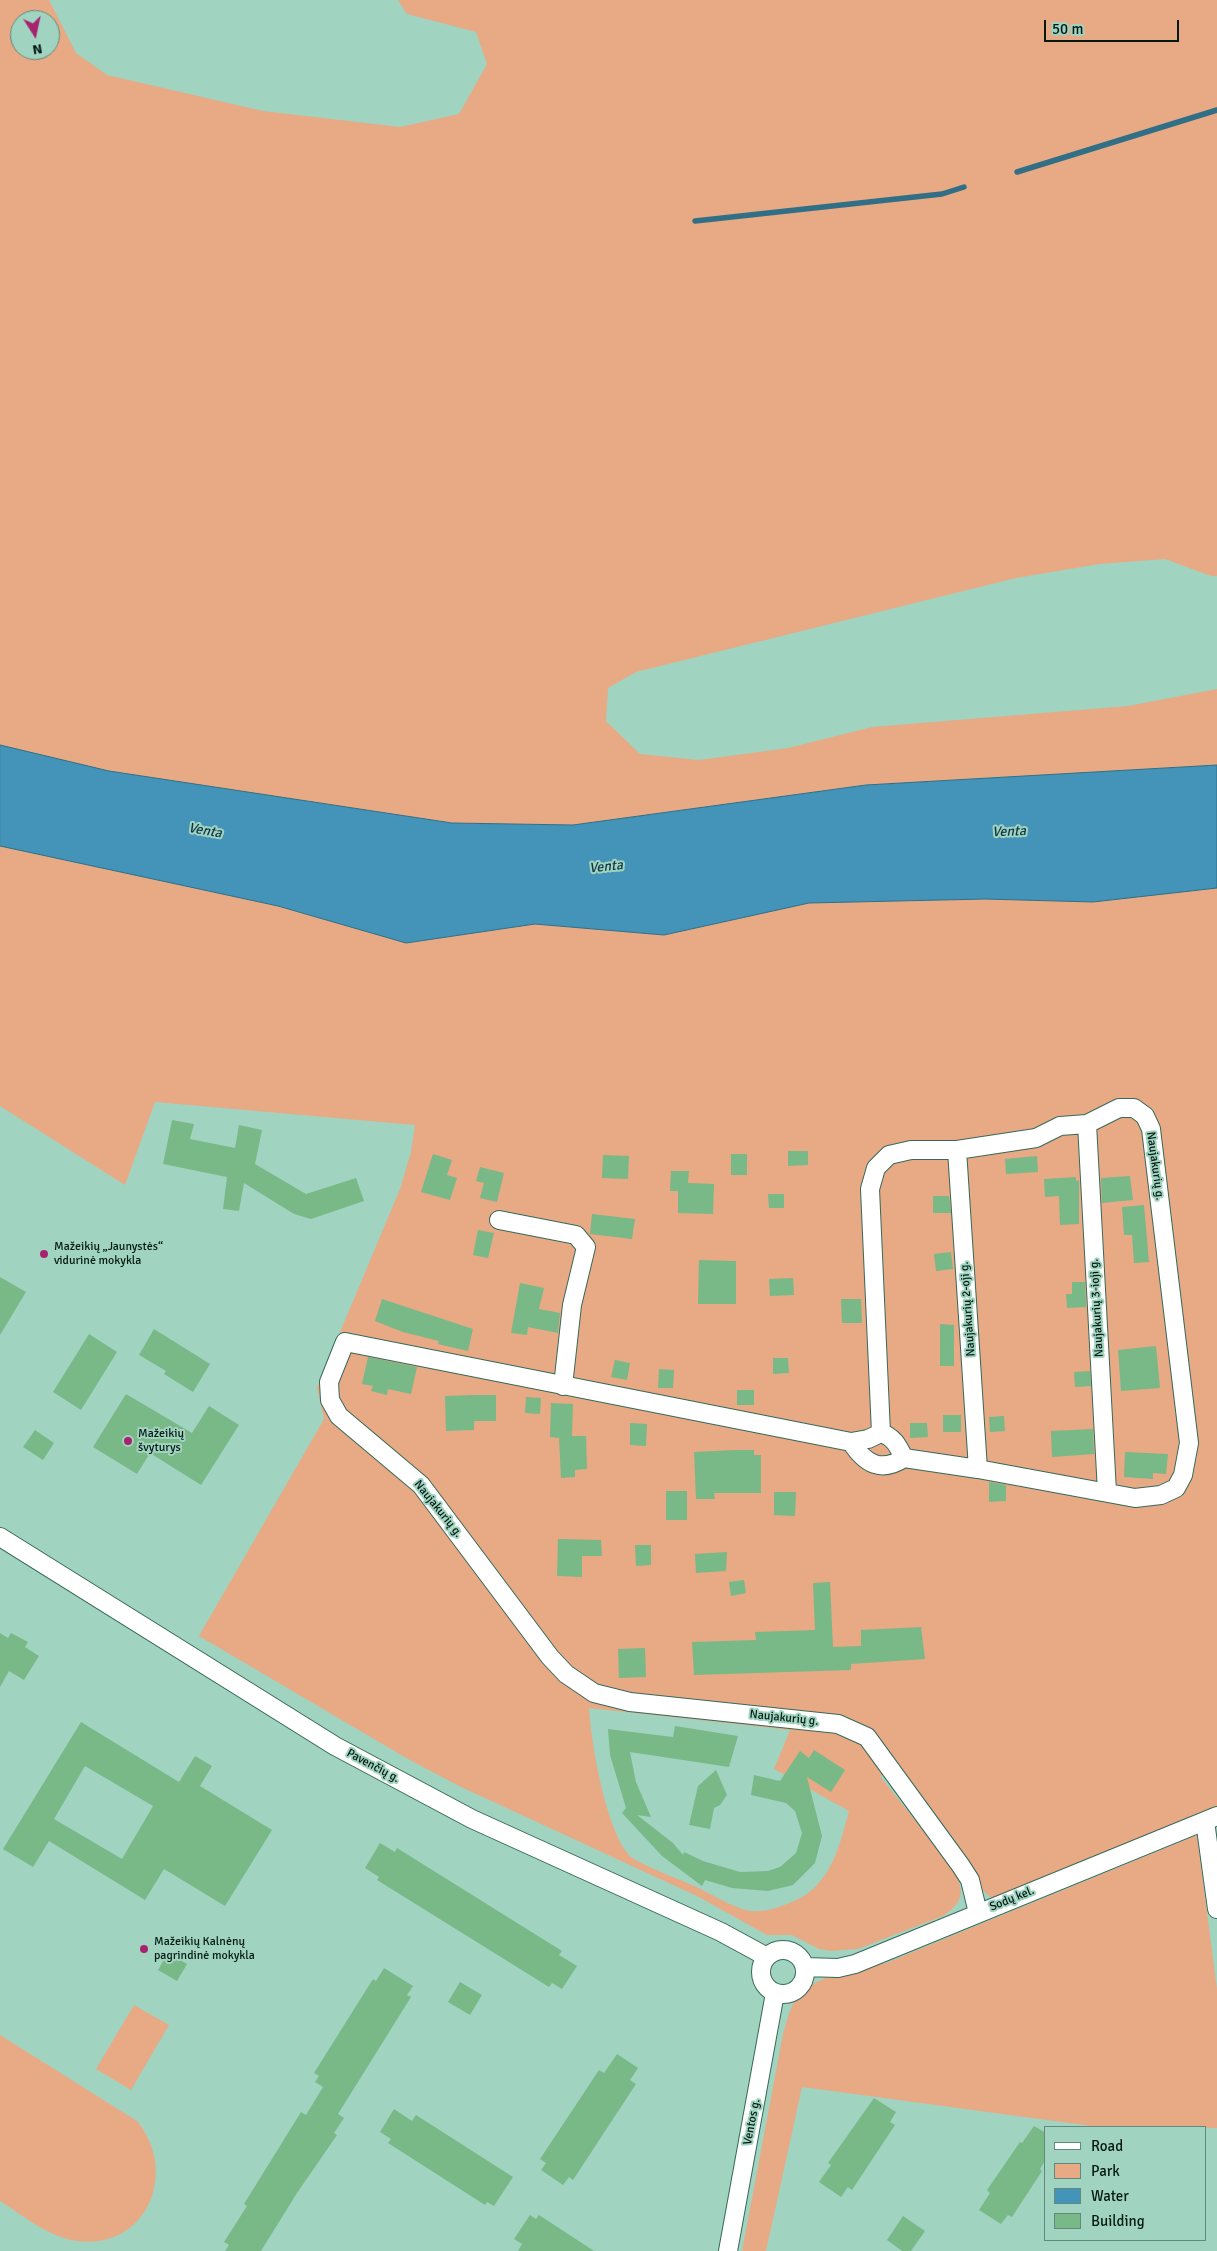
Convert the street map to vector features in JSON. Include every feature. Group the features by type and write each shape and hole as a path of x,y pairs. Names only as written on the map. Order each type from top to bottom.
{"street":[{"name":"Naujakurių g.","path":"850,1442 859,1455 869,1462 882,1466 895,1464 904,1458 978,1469 1135,1498 1161,1495 1176,1488 1184,1475 1189,1443 1151,1129 1145,1116 1134,1108 1119,1108 1087,1124 1060,1126 1036,1138 958,1150 911,1150 889,1155 876,1168 870,1189 881,1433 868,1439 850,1442 345,1342 330,1382 330,1400 339,1416 421,1485 550,1657 566,1674 594,1693 630,1702 838,1724 867,1737 970,1880 978,1913"},
{"name":"Naujakurių 3-ioji g.","path":"1087,1124 1107,1492"},
{"name":"Naujakurių 2-oji g.","path":"958,1150 978,1469"},
{"path":"499,1220 576,1235 586,1247 572,1305 563,1386"},
{"path":"881,1433 889,1436 897,1443 904,1458"},
{"name":"Pavenčių g.","path":"0,1537 334,1746 472,1819 721,1932 767,1957"},
{"path":"1211,1818 1217,1909"},
{"name":"Sodų kel.","path":"805,1967 838,1968 855,1964 1211,1818"},
{"path":"778,1950 791,1951 801,1959 805,1967 804,1980 796,1990 788,1994 775,1993 764,1985 761,1977 762,1964 767,1957 778,1950"},
{"name":"Ventos g.","path":"728,2251 775,1993"}],"green space":[{"path":"0,0 49,0 54,10 10,10 10,60 60,60 60,22 76,53 107,75 263,111 400,127 459,114 487,64 476,32 407,14 398,0 1217,0 1217,576 1211,576 1165,559 1100,564 1016,578 636,672 608,688 606,721 640,754 699,760 788,748 872,727 1128,706 1217,689 1217,765 866,785 573,825 452,823 109,771 0,745"},
{"path":"0,846 278,906 406,943 535,924 664,935 809,903 985,899 1093,902 1217,888 1217,1809 992,1898 978,1883 956,1842 898,1771 880,1776 952,1867 959,1882 961,1894 956,1905 943,1916 858,1949 831,1951 819,1949 792,1935 767,1935 699,1897 459,1786 408,1759 199,1636 324,1419 317,1387 400,1189 411,1152 415,1125 155,1102 125,1185 0,1106","holes":["589,1708 790,1730 774,1769 849,1811 841,1841 829,1868 812,1890 799,1899 763,1911 745,1910 641,1863 630,1856 621,1844 601,1786"]},
{"path":"1197,1835 1217,1989 1217,2128 1207,2128 1207,2126 1092,2126 802,2087 766,2251 742,2251 783,2034 792,2006 805,1990 815,1983 838,1974 886,1963"},
{"path":"134,2005 169,2025 131,2090 96,2069"},
{"path":"0,2035 137,2121 149,2141 155,2163 155,2184 149,2203 138,2220 122,2233 101,2241 66,2239 46,2231 0,2201"}],"water":[{"name":"Venta","path":"0,745 109,771 452,823 573,825 866,785 1217,765 1217,888 1093,902 985,899 809,903 664,935 535,924 406,943 278,906 0,846"}],"building":[{"path":"172,1120 194,1124 190,1139 235,1148 239,1125 262,1130 255,1164 306,1194 356,1178 364,1201 311,1219 294,1214 244,1183 239,1211 223,1209 227,1177 163,1164"},
{"path":"788,1151 808,1151 808,1165 788,1166"},
{"path":"433,1154 452,1160 447,1175 457,1178 450,1200 421,1192"},
{"path":"731,1154 747,1154 747,1175 731,1175"},
{"path":"603,1155 629,1156 628,1179 602,1178"},
{"path":"1037,1156 1038,1172 1006,1174 1005,1159"},
{"path":"480,1167 504,1173 497,1202 480,1198 484,1183 476,1181"},
{"path":"671,1171 689,1171 688,1183 714,1184 713,1214 678,1213 678,1191 670,1191"},
{"path":"1130,1176 1133,1200 1102,1203 1101,1178"},
{"path":"1076,1177 1076,1181 1079,1180 1079,1224 1060,1225 1059,1196 1045,1197 1044,1179"},
{"path":"768,1194 784,1194 784,1208 769,1208"},
{"path":"933,1196 949,1196 951,1213 933,1213"},
{"path":"1144,1205 1149,1262 1134,1263 1132,1235 1124,1235 1122,1207"},
{"path":"592,1214 635,1219 632,1239 590,1234"},
{"path":"478,1230 494,1233 488,1258 473,1255"},
{"path":"951,1252 953,1269 936,1271 934,1254"},
{"path":"699,1260 736,1261 736,1304 698,1304"},
{"path":"0,1277 26,1292 0,1335"},
{"path":"793,1278 794,1295 770,1296 769,1279"},
{"path":"1072,1282 1085,1282 1086,1307 1067,1308 1066,1294 1072,1294"},
{"path":"520,1283 544,1288 539,1309 560,1313 558,1333 528,1327 527,1335 511,1333"},
{"path":"382,1299 473,1329 468,1351 438,1344 439,1341 403,1332 375,1321"},
{"path":"841,1299 861,1299 862,1323 842,1323"},
{"path":"940,1324 954,1325 954,1366 940,1366"},
{"path":"154,1329 210,1364 193,1392 164,1374 166,1371 139,1355"},
{"path":"89,1334 117,1352 81,1410 53,1392"},
{"path":"1156,1346 1160,1388 1121,1391 1118,1350"},
{"path":"368,1357 417,1367 411,1394 388,1389 387,1395 371,1391 373,1386 362,1384"},
{"path":"773,1358 788,1358 789,1373 773,1374"},
{"path":"615,1360 630,1363 627,1380 611,1377"},
{"path":"659,1369 674,1370 673,1388 658,1388"},
{"path":"1090,1371 1091,1386 1075,1387 1074,1372"},
{"path":"737,1390 754,1390 754,1405 737,1405"},
{"path":"126,1394 192,1433 209,1406 239,1425 201,1485 150,1453 137,1474 93,1447"},
{"path":"496,1395 496,1421 474,1421 474,1430 446,1431 445,1396"},
{"path":"526,1397 541,1398 540,1414 525,1413"},
{"path":"551,1403 573,1404 572,1436 586,1436 587,1469 575,1470 575,1477 561,1478 559,1438 550,1437"},
{"path":"943,1415 961,1415 961,1432 943,1432"},
{"path":"1004,1416 1005,1431 990,1432 989,1417"},
{"path":"630,1423 647,1424 646,1446 630,1445"},
{"path":"910,1423 927,1423 928,1437 910,1438"},
{"path":"1093,1429 1094,1454 1052,1457 1051,1431"},
{"path":"35,1430 54,1443 43,1460 23,1447"},
{"path":"754,1450 754,1455 761,1455 761,1493 714,1493 715,1499 696,1499 694,1452"},
{"path":"1125,1452 1168,1454 1166,1474 1153,1473 1153,1479 1124,1477"},
{"path":"989,1482 1006,1485 1006,1501 989,1502"},
{"path":"666,1491 687,1491 687,1520 666,1520"},
{"path":"774,1492 796,1492 795,1516 774,1515"},
{"path":"558,1539 601,1540 602,1556 582,1556 582,1577 557,1576"},
{"path":"635,1545 651,1545 651,1565 636,1566"},
{"path":"727,1552 726,1571 696,1573 695,1554"},
{"path":"744,1580 746,1593 731,1596 729,1582"},
{"path":"830,1582 833,1647 861,1646 861,1630 921,1627 925,1659 851,1664 851,1670 694,1675 692,1642 756,1640 755,1632 815,1630 813,1583"},
{"path":"0,1633 8,1638 11,1633 28,1642 25,1647 39,1656 24,1680 9,1671 0,1687"},
{"path":"645,1648 646,1677 619,1678 618,1649"},
{"path":"81,1722 179,1782 195,1756 212,1766 200,1786 272,1830 225,1906 164,1869 145,1900 49,1841 33,1867 3,1849","holes":["85,1766 153,1806 122,1859 54,1819"]},
{"path":"675,1726 738,1736 729,1767 630,1752 636,1782 651,1817 637,1815 673,1843 683,1855 684,1852 703,1861 740,1872 768,1871 780,1867 796,1853 802,1833 795,1811 786,1803 751,1795 754,1775 780,1781 800,1751 809,1758 814,1750 845,1770 831,1792 807,1777 822,1836 815,1863 793,1885 768,1891 732,1888 705,1880 702,1886 662,1856 622,1813 626,1808 610,1755 608,1729 673,1737"},
{"path":"716,1770 727,1795 720,1805 714,1808 710,1829 689,1825 698,1786"},
{"path":"380,1843 395,1852 397,1848 562,1951 559,1955 577,1966 562,1989 552,1983 549,1987 377,1880 379,1877 365,1868"},
{"path":"168,1953 187,1964 177,1981 158,1970"},
{"path":"384,1968 413,1986 407,1995 411,1997 338,2114 344,2118 334,2133 337,2135 297,2193 261,2251 225,2251 229,2245 224,2242 247,2206 244,2204 301,2112 306,2115 323,2087 315,2082 319,2076 314,2073 373,1979 376,1981"},
{"path":"460,1982 482,1995 470,2015 448,2002"},
{"path":"617,2054 638,2068 630,2080 636,2084 573,2180 569,2177 563,2185 541,2170 546,2163 540,2159 599,2070 604,2073"},
{"path":"874,2098 896,2112 890,2122 895,2125 852,2190 848,2187 841,2197 819,2182 831,2165 828,2163"},
{"path":"394,2109 412,2121 416,2115 513,2177 494,2206 487,2202 485,2205 388,2143 391,2139 380,2132"},
{"path":"1034,2126 1044,2132 1044,2162 1040,2169 1042,2171 1012,2217 1008,2215 1001,2224 979,2210 990,2193 987,2190 1020,2142 1022,2143"},
{"path":"530,2215 536,2219 539,2215 594,2251 518,2251 522,2244 514,2239"},
{"path":"903,2216 925,2231 911,2251 902,2251 887,2240"}],"waterway":[{"path":"1017,172 1217,110"},
{"path":"695,221 942,194 964,187"}],"place":[{"name":"Mažeikių „Jaunystės“ vidurinė mokykla","path":"44,1254"},
{"name":"Mažeikių švyturys","path":"128,1441"},
{"name":"Mažeikių Kalnėnų pagrindinė mokykla","path":"144,1949"}]}
